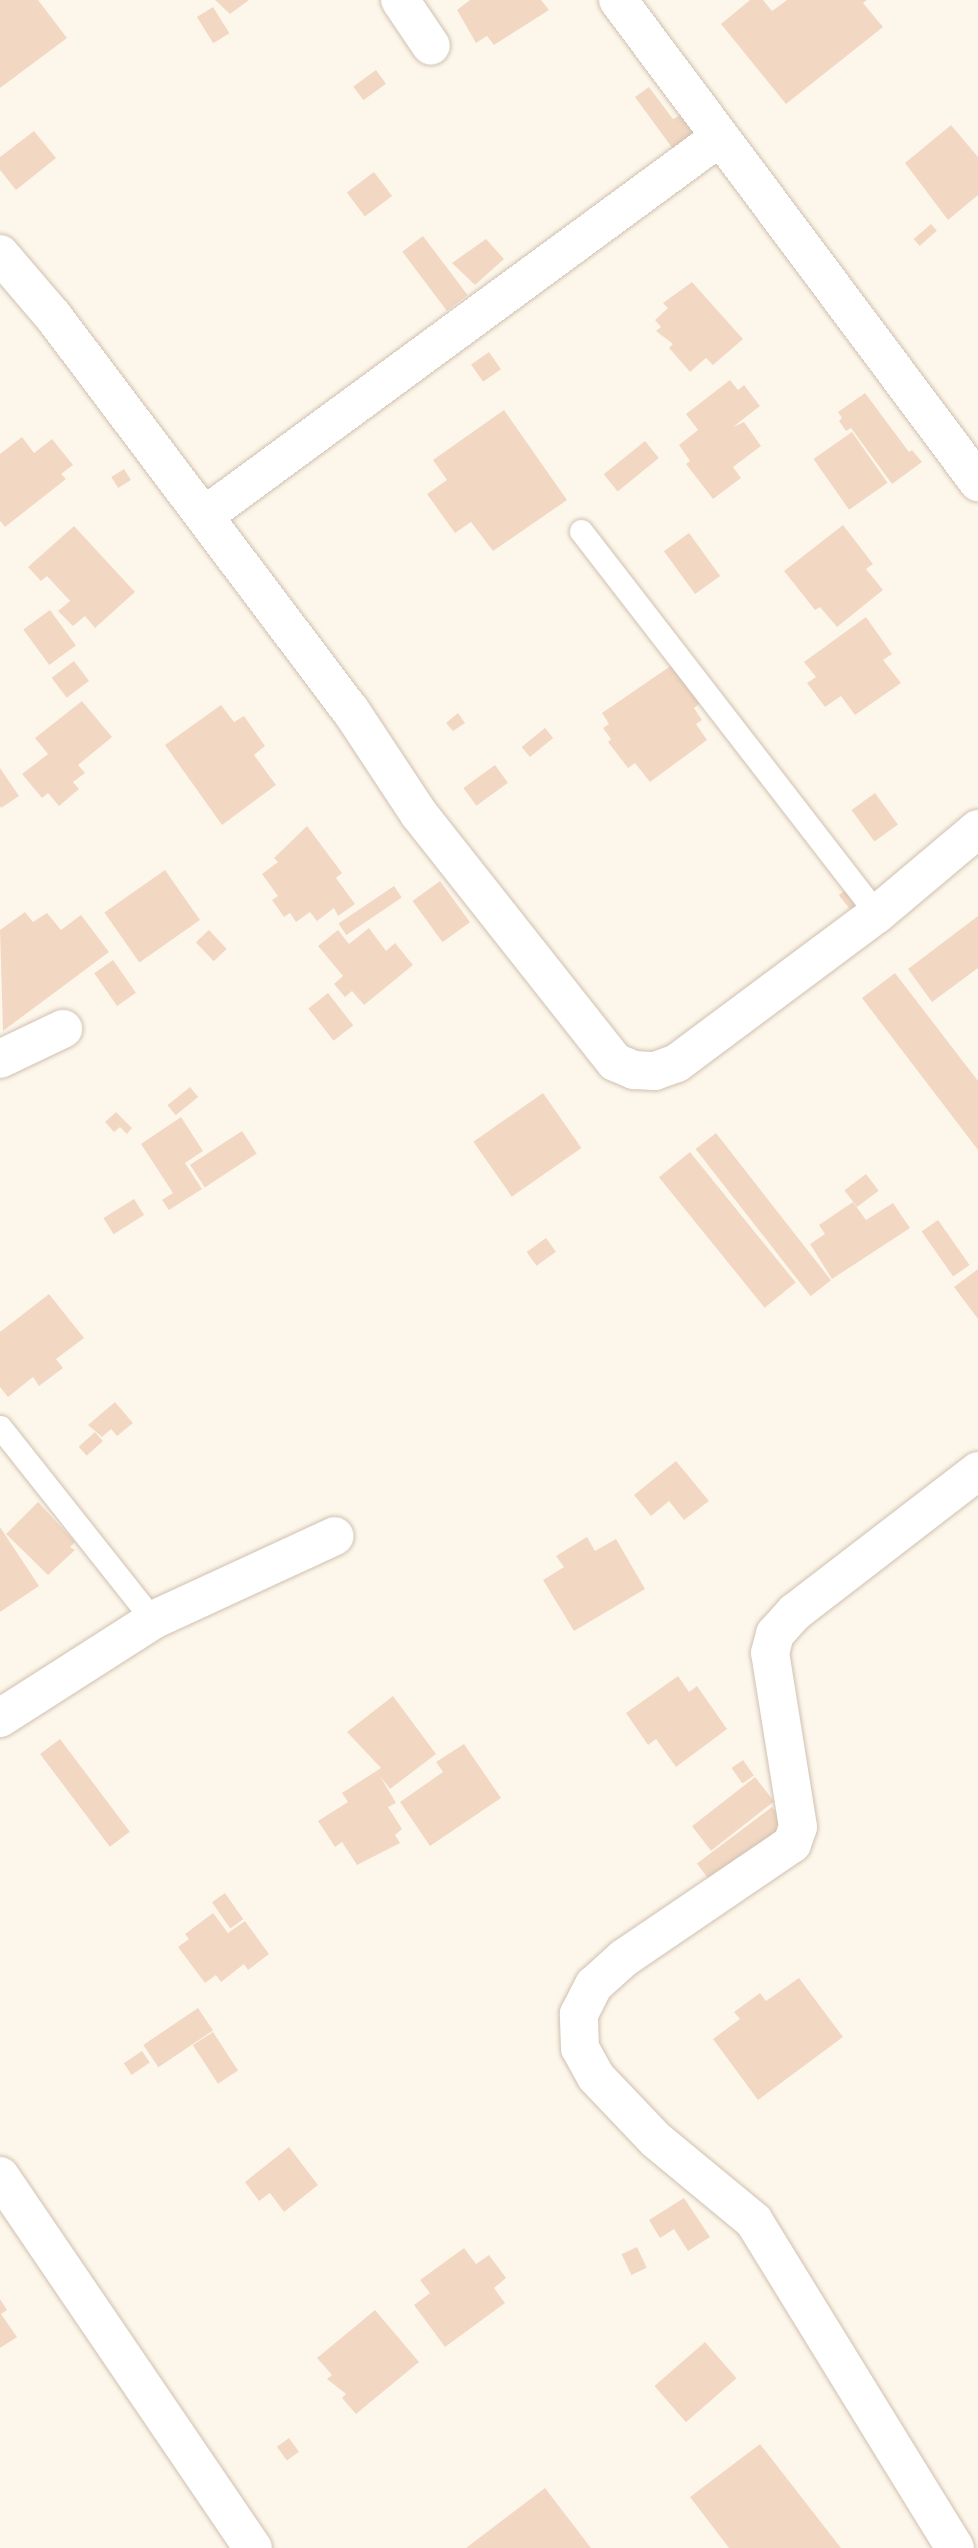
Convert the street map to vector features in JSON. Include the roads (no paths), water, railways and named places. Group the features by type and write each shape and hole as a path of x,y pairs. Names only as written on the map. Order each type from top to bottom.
{"street":[{"path":"400,0 431,46"},
{"path":"618,0 978,482"},
{"path":"204,516 720,137"},
{"path":"0,254 53,316 351,711 419,814 615,1062 634,1070 654,1072 677,1063 877,914 978,829"},
{"path":"0,1059 63,1029"},
{"path":"954,2548 754,2221 656,2140 596,2077 580,2048 579,2014 594,1985 624,1958 792,1844 798,1827 769,1653 775,1634 795,1612 978,1471"},
{"path":"0,1718 153,1620 335,1536"},
{"path":"0,2176 253,2548"}],"lane":[{"path":"581,531 877,914"},
{"path":"0,1427 153,1620"}]}
